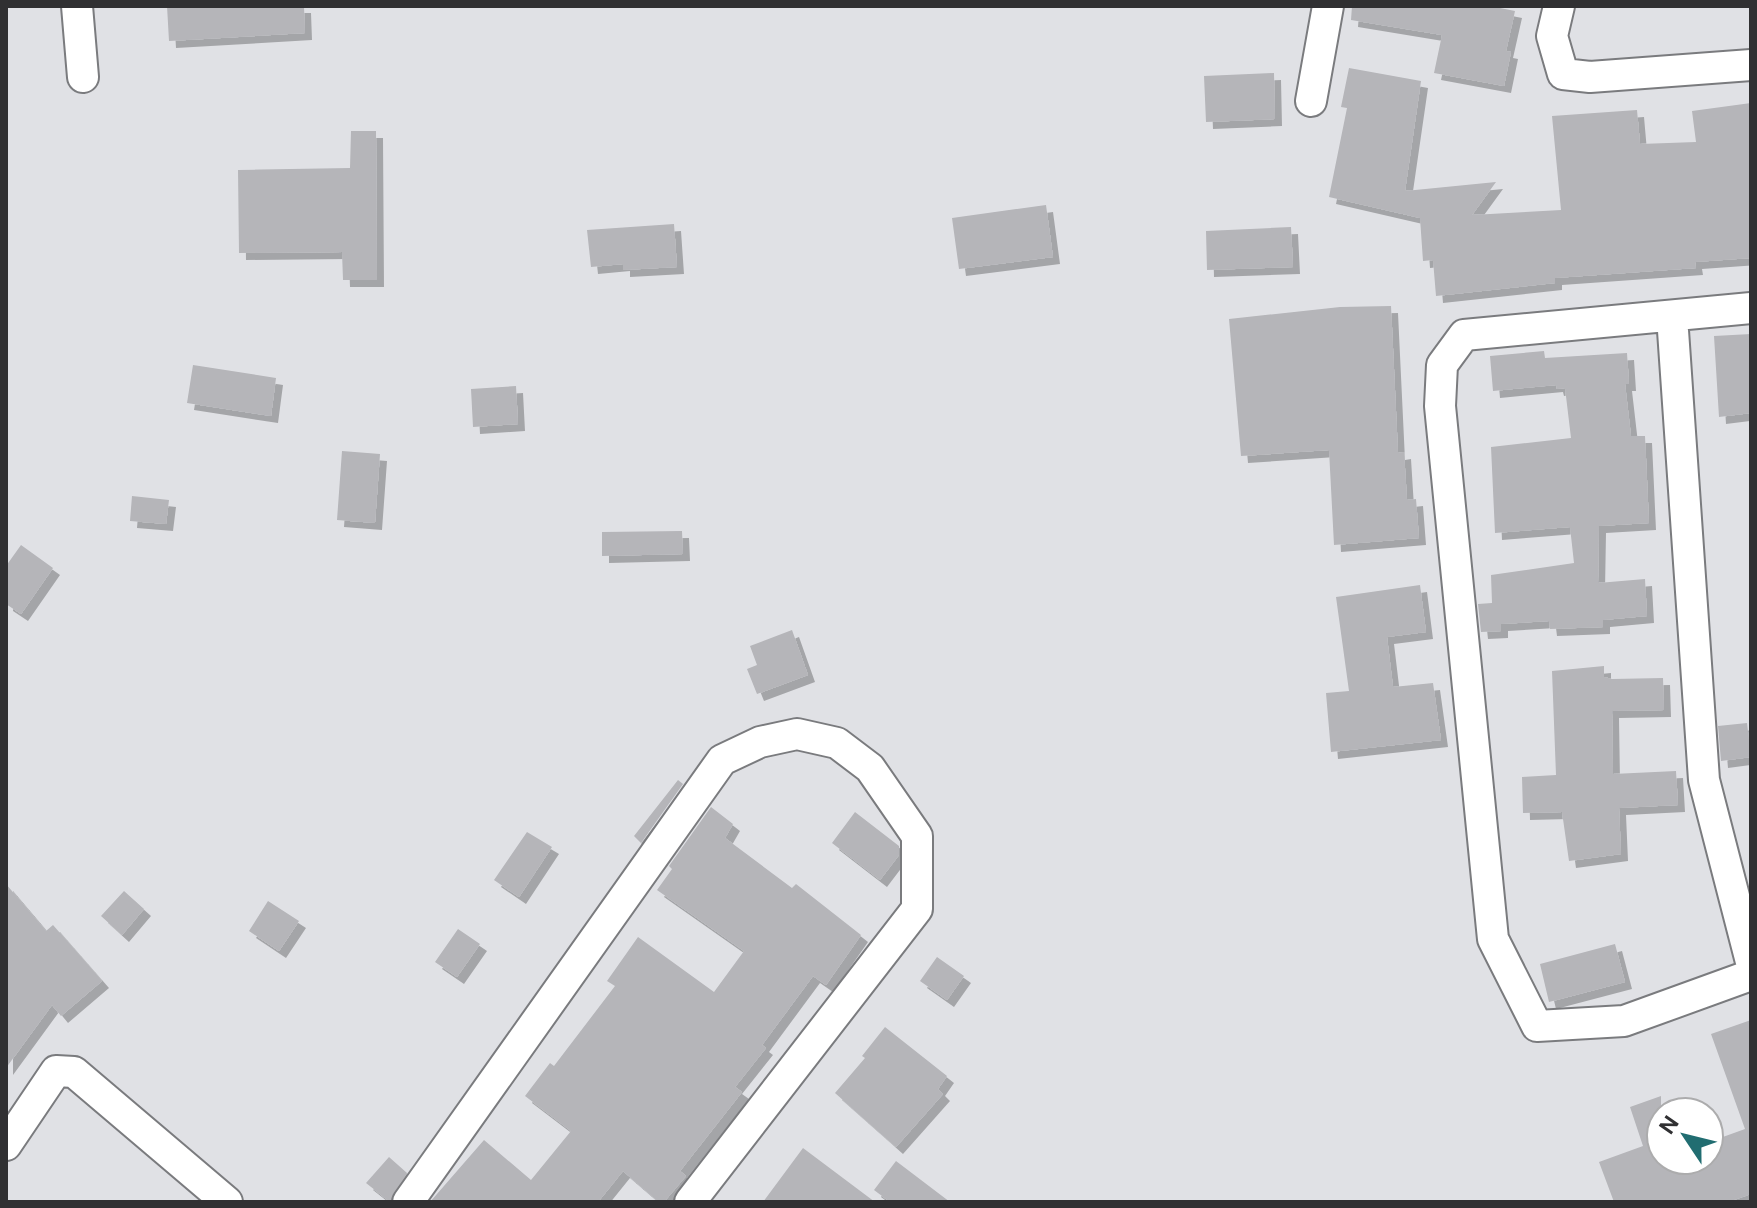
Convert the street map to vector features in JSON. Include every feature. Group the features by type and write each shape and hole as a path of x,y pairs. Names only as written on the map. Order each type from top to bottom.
{"street":[{"path":"77,6 83,77"},
{"path":"1311,101 1328,6"},
{"path":"1559,6 1552,36 1563,74 1590,77 1751,65"},
{"path":"1751,308 1464,335 1442,365 1440,406 1493,939 1537,1026 1624,1021 1751,975"},
{"path":"1672,316 1704,780 1751,962"},
{"path":"408,1202 722,760 760,742 797,734 837,743 870,768 917,836 917,909 690,1202"},
{"path":"6,1145 56,1071 74,1072 227,1202"}],"building":[{"path":"167,6 304,6 305,33 169,41"},
{"path":"1352,6 1490,6 1515,11 1506,51 1511,52 1504,86 1434,73 1442,35 1351,20"},
{"path":"1349,68 1421,81 1405,191 1496,182 1472,215 1561,210 1552,116 1637,110 1640,144 1696,142 1692,111 1751,103 1751,258 1695,262 1696,268 1555,278 1555,283 1436,296 1433,260 1423,261 1420,218 1329,197 1347,108 1341,107"},
{"path":"1274,73 1275,119 1206,122 1204,76"},
{"path":"351,131 376,131 377,280 343,280 342,252 239,253 238,170 350,168"},
{"path":"1046,205 1053,257 959,269 952,218"},
{"path":"674,224 677,267 623,270 623,264 591,267 587,230"},
{"path":"1291,227 1293,267 1207,270 1206,231"},
{"path":"1391,306 1398,453 1404,452 1407,500 1416,499 1419,538 1334,545 1329,450 1241,456 1229,319 1340,307"},
{"path":"1751,334 1751,413 1719,417 1714,336"},
{"path":"1544,351 1545,358 1627,353 1629,384 1625,384 1631,436 1645,436 1649,523 1599,526 1598,583 1645,579 1647,616 1603,620 1603,627 1550,629 1549,621 1501,624 1501,631 1481,632 1478,604 1492,603 1491,575 1574,563 1570,527 1495,533 1491,447 1571,438 1565,388 1557,389 1556,385 1493,391 1490,356"},
{"path":"193,365 276,378 271,416 187,403"},
{"path":"516,386 518,424 473,427 471,389"},
{"path":"342,451 380,454 375,523 337,520"},
{"path":"132,496 169,500 166,524 130,521"},
{"path":"682,531 683,554 602,556 602,532"},
{"path":"21,545 53,568 21,614 6,604 6,566"},
{"path":"1420,585 1426,632 1387,637 1393,687 1433,683 1441,740 1331,752 1326,693 1349,691 1336,597"},
{"path":"792,630 808,675 757,694 747,669 757,665 750,646"},
{"path":"1604,666 1604,677 1612,679 1663,678 1664,710 1612,711 1613,774 1676,771 1678,805 1619,808 1621,854 1569,861 1562,812 1523,813 1522,777 1556,775 1552,671"},
{"path":"1747,723 1751,757 1721,761 1718,726"},
{"path":"678,780 683,784 641,843 634,836"},
{"path":"711,807 733,824 725,838 792,888 796,884 861,935 826,985 813,976 762,1045 766,1048 735,1087 742,1092 680,1171 686,1176 664,1202 659,1202 623,1171 598,1202 430,1202 484,1140 531,1180 571,1131 525,1096 550,1063 554,1066 615,986 607,981 638,937 714,992 744,951 657,890 672,869 669,866"},
{"path":"855,812 899,846 899,855 880,880 832,843"},
{"path":"527,832 552,847 519,897 494,880"},
{"path":"6,884 46,931 53,925 102,981 61,1016 52,1005 6,1068"},
{"path":"124,891 144,909 122,935 101,916"},
{"path":"268,901 299,921 279,951 249,931"},
{"path":"458,929 480,944 457,977 435,962"},
{"path":"1615,944 1625,982 1549,1002 1540,964"},
{"path":"937,957 964,976 947,1000 920,981"},
{"path":"1751,1020 1751,1194 1728,1202 1614,1202 1599,1162 1643,1146 1630,1107 1645,1102 1645,1176 1725,1176 1725,1136 1745,1129 1711,1034"},
{"path":"885,1027 947,1076 938,1089 943,1094 896,1147 835,1093 865,1058 862,1056"},
{"path":"803,1148 875,1202 763,1202"},
{"path":"389,1157 407,1173 390,1202 366,1183"},
{"path":"896,1161 950,1202 890,1202 874,1190"}]}
